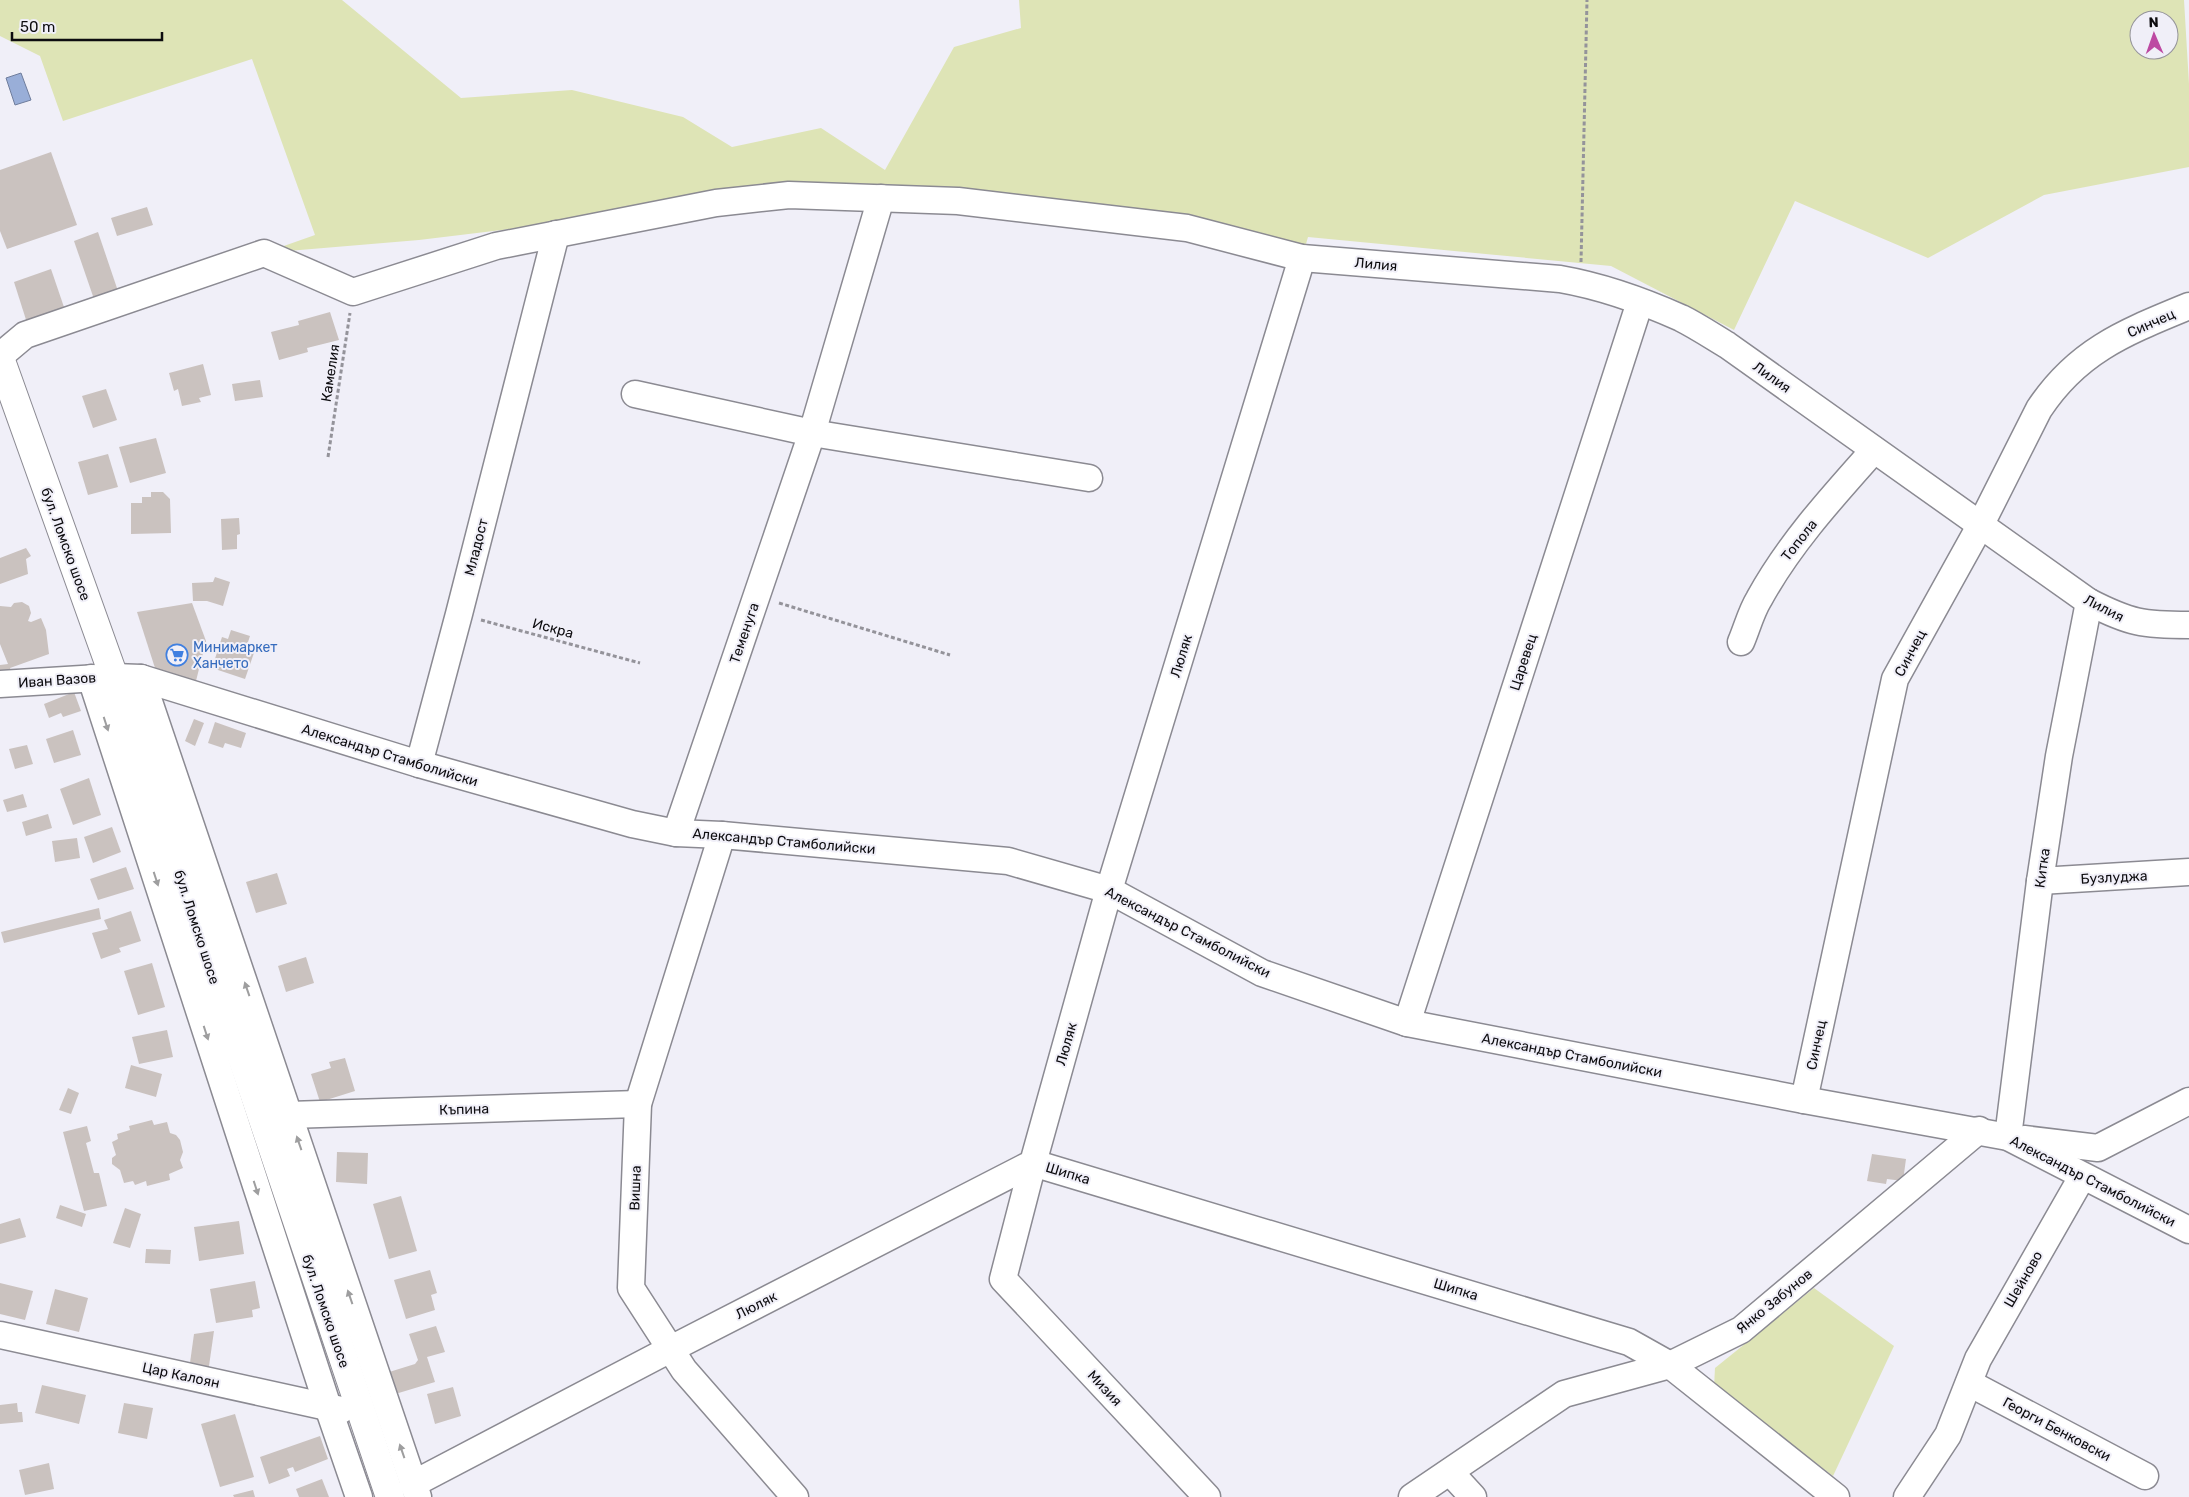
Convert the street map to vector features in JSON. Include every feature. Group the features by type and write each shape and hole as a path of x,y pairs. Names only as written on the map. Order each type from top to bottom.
{"main road":[{"name":"бул. Ломско шосе","path":"0,357 102,677 361,1414 407,1493"}],"street":[{"name":"Лилия","path":"354,292 496,246 716,203 789,194 958,201 1187,228 1302,258 1580,282 1682,318 1727,345 2089,602 2119,618 2133,622 2153,625 2189,625"},
{"name":"Теменуга","path":"676,833 812,433 881,198"},
{"name":"Младост","path":"419,764 556,234"},
{"path":"0,357 25,335 264,253 354,292"},
{"name":"Люляк","path":"407,1493 670,1349 1033,1163 1109,890 1302,258"},
{"name":"Царевец","path":"1407,1023 1640,302"},
{"name":"Синчец","path":"1804,1100 1895,679 1980,526 2039,409 2064,376 2100,347 2144,325 2189,306"},
{"path":"635,394 812,433 1089,478"},
{"name":"Топола","path":"1742,642 1758,600 1781,561 1874,450"},
{"name":"Китка","path":"2008,1137 2040,881 2059,756 2089,602"},
{"path":"102,677 328,1407 359,1497"},
{"name":"Александър Стамболийски","path":"102,677 141,678 419,764 632,824 676,833 722,835 1008,861 1109,890 1262,973 1407,1023 1804,1100 1979,1130 2008,1137 2189,1230"},
{"name":"Иван Вазов","path":"0,684 102,677"},
{"path":"141,678 375,1371 407,1493"},
{"name":"Вишна","path":"722,835 638,1104 631,1288 684,1370 795,1497"},
{"name":"Бузлуджа","path":"2040,881 2189,872"},
{"path":"2008,1137 2098,1148 2189,1101"},
{"name":"Къпина","path":"289,1115 638,1104"},
{"name":"Янко Забунов","path":"1412,1497 1564,1394 1670,1365 1741,1330 1979,1130"},
{"name":"Мизия","path":"1033,1163 1003,1279 1207,1497"},
{"name":"Шипка","path":"1033,1163 1629,1342 1670,1365 1836,1497"},
{"name":"Шейново","path":"1907,1497 1948,1435 1978,1359 2082,1176"},
{"name":"Цар Калоян","path":"0,1335 361,1414"},
{"path":"350,1379 375,1371"},
{"name":"Георги Бенковски","path":"1969,1383 2145,1476"},
{"path":"1450,1472 1473,1497"}],"path":[{"path":"1580,282 1587,0"},
{"name":"Камелия","path":"328,456 354,292"},
{"path":"757,596 950,655"},
{"name":"Искра","path":"459,614 640,663"}],"green space":[{"path":"0,0 342,0 461,98 572,90 683,117 732,147 821,128 885,170 954,47 1021,28 1019,0 2184,0 2189,84 2189,167 2044,195 1928,258 1795,201 1734,330 1611,266 1308,237 1302,258 1187,228 789,195 419,240 264,253 315,235 252,59 63,121 40,56 0,36"},
{"path":"1814,1288 1894,1346 1833,1476 1714,1387 1715,1368"}],"water":[{"path":"21,73 31,100 15,105 6,78"}],"building":[{"path":"51,152 77,225 7,249 0,231 0,170"},
{"path":"147,207 153,225 117,236 111,218"},
{"path":"98,232 120,297 96,305 74,241"},
{"path":"51,269 66,313 28,326 14,282"},
{"path":"330,312 339,340 307,348 308,352 279,360 271,332 299,325 298,321"},
{"path":"203,364 211,395 199,398 201,402 182,406 178,389 174,391 169,373"},
{"path":"260,380 263,397 235,401 232,384"},
{"path":"106,389 117,420 93,428 82,396"},
{"path":"156,438 166,473 130,483 119,447"},
{"path":"108,454 118,487 88,495 78,462"},
{"path":"151,492 163,492 170,499 171,533 131,534 131,503 142,503 142,497 151,497"},
{"path":"239,518 240,534 237,535 237,549 222,550 221,519"},
{"path":"26,548 31,556 26,559 28,574 0,584 0,558"},
{"path":"215,577 230,582 223,606 207,601 193,601 192,583 213,582"},
{"path":"22,602 29,606 31,613 28,621 31,622 41,618 46,630 49,654 10,668 13,675 0,676 0,665 8,664 0,644 0,606 11,607 14,603"},
{"name":"Минимаркет Ханчето","path":"192,603 206,641 196,681 155,668 137,612"},
{"path":"231,630 250,636 247,645 256,647 245,679 212,668 222,637 228,639"},
{"path":"74,692 81,711 63,717 61,713 49,718 44,704"},
{"path":"194,719 204,723 195,746 185,741"},
{"path":"215,722 246,733 241,748 225,743 223,748 208,743"},
{"path":"73,730 81,755 54,763 46,739"},
{"path":"27,745 33,764 15,769 9,749"},
{"path":"89,778 101,815 73,825 60,789"},
{"path":"23,794 27,807 7,812 3,800"},
{"path":"48,814 52,828 26,836 22,822"},
{"path":"112,827 121,852 93,863 84,837"},
{"path":"77,838 80,858 55,862 52,841"},
{"path":"126,867 134,889 98,900 90,879"},
{"path":"277,873 287,904 256,913 246,882"},
{"path":"99,908 101,919 4,943 1,932"},
{"path":"131,911 141,941 119,948 121,952 101,959 92,933 108,929 104,920"},
{"path":"306,957 314,983 286,992 278,966"},
{"path":"152,963 165,1007 138,1015 124,971"},
{"path":"167,1030 173,1057 139,1064 132,1037"},
{"path":"345,1058 355,1091 320,1102 311,1074 331,1068 329,1062"},
{"path":"131,1065 162,1074 156,1097 125,1088"},
{"path":"68,1088 79,1093 71,1114 59,1110"},
{"path":"152,1120 154,1125 167,1122 170,1133 176,1135 180,1140 183,1152 180,1160 183,1168 169,1174 170,1180 147,1186 146,1181 135,1185 133,1181 124,1183 120,1170 112,1164 112,1158 116,1155 112,1142 118,1139 117,1134 130,1130 129,1126"},
{"path":"87,1126 91,1141 86,1143 94,1173 99,1173 107,1206 84,1211 63,1132"},
{"path":"337,1152 368,1153 367,1184 336,1182"},
{"path":"1872,1154 1906,1159 1903,1181 1887,1179 1886,1184 1867,1181"},
{"path":"401,1196 417,1251 389,1259 373,1204"},
{"path":"60,1205 86,1214 82,1227 56,1218"},
{"path":"125,1208 141,1214 130,1248 113,1243"},
{"path":"20,1218 26,1237 0,1244 0,1224"},
{"path":"239,1221 244,1254 199,1261 194,1227"},
{"path":"146,1249 171,1250 170,1264 145,1263"},
{"path":"430,1270 437,1293 431,1295 435,1310 406,1319 394,1280"},
{"path":"255,1281 260,1308 252,1310 253,1317 216,1323 210,1289"},
{"path":"0,1283 33,1291 25,1320 0,1314"},
{"path":"55,1289 88,1298 79,1332 46,1324"},
{"path":"436,1326 445,1352 427,1357 435,1382 392,1395 386,1373 415,1364 418,1360 409,1334"},
{"path":"214,1331 208,1373 189,1370 194,1334"},
{"path":"42,1385 86,1395 79,1424 35,1413"},
{"path":"453,1387 461,1416 435,1424 427,1394"},
{"path":"17,1403 18,1412 22,1412 23,1422 0,1424 0,1405"},
{"path":"124,1403 153,1408 147,1439 118,1433"},
{"path":"235,1414 254,1477 220,1487 201,1424"},
{"path":"320,1436 328,1459 295,1472 293,1467 287,1469 290,1476 269,1484 260,1457"},
{"path":"49,1463 54,1489 25,1495 19,1470"},
{"path":"322,1479 329,1497 299,1497 296,1489"},
{"path":"253,1490 255,1497 234,1497 233,1495"}],"place":[{"name":"Минимаркет Ханчето","path":"177,655"}]}
